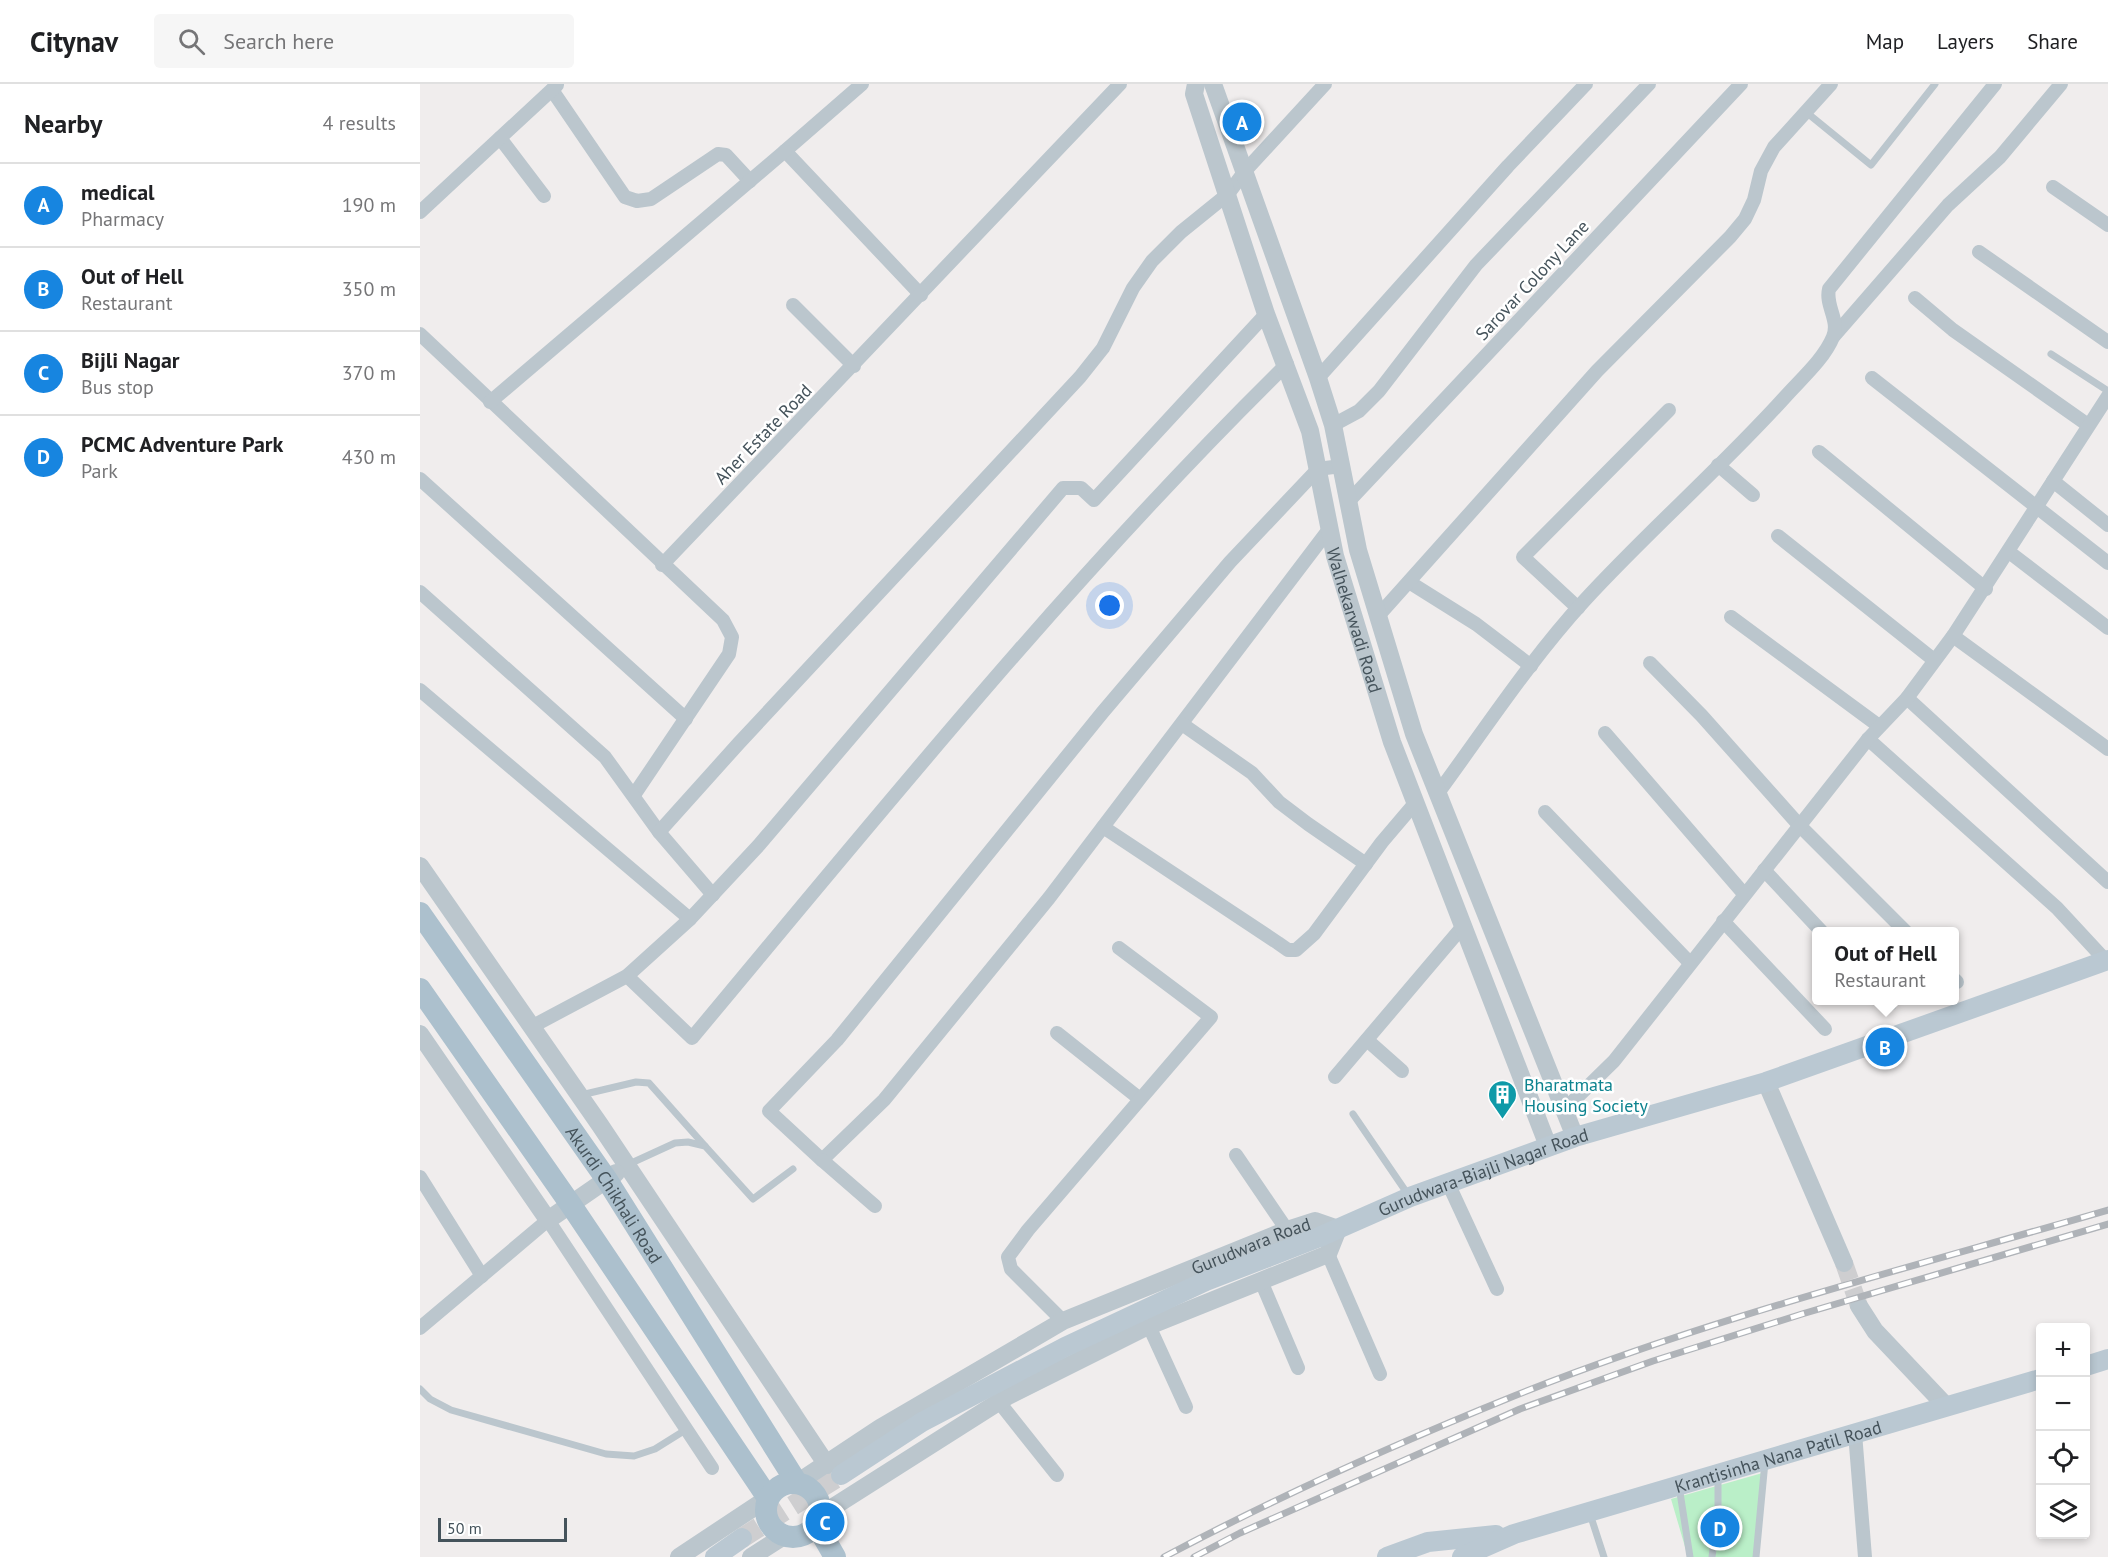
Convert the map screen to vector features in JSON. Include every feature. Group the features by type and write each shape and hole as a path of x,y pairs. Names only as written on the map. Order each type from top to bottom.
{"main road":[{"name":"Akurdi Chikhali Road","path":"420,913 607,1180 797,1483"},
{"name":"Gurudwara-Biajli Nagar Road","path":"834,1470 1065,1347 1206,1281 1338,1229 1410,1197 1575,1137 1766,1082 2107,961"},
{"path":"420,989 572,1205 768,1498"},
{"path":"2090,1364 2108,1359"},
{"name":"Krantisinha Nana Patil Road","path":"1514,1534 2036,1380"},
{"path":"784,1536 802,1536 817,1520 820,1507 813,1491 797,1483 780,1486 768,1498 765,1507 770,1525 784,1536 798,1557"},
{"path":"817,1520 835,1556"},
{"path":"1387,1557 1428,1542 1514,1534"},
{"path":"1462,1557 1514,1534"},
{"path":"1488,1557 1514,1534"},
{"path":"715,1557 742,1538"}],"street":[{"path":"490,402 862,84"},
{"name":"Aher Estate Road","path":"662,565 854,366 1120,84"},
{"name":"Walhekarwadi Road","path":"1196,84 1194,94 1266,314 1287,364 1310,431 1335,556 1392,742 1548,1146"},
{"name":"Walhekarwadi Road","path":"1213,84 1333,425 1358,550 1414,734 1575,1137"},
{"path":"659,832 1080,377 1103,348 1133,288 1152,261 1181,232 1228,194 1245,171 1325,84"},
{"path":"1318,378 1508,166 1586,84"},
{"path":"1333,425 1359,411 1379,391 1476,265 1649,84"},
{"name":"Sarovar Colony Lane","path":"1349,501 1741,84"},
{"path":"1378,616 1598,371 1730,237 1745,219 1755,200 1761,171 1774,147 1831,84"},
{"path":"1834,336 1836,325 1827,299 1829,289 1995,84"},
{"path":"1438,793 1578,608 1771,412 1948,206 2000,157 2061,84"},
{"path":"420,212 555,87 625,197 637,201 651,199 718,154 726,155 750,181"},
{"path":"500,138 544,196"},
{"path":"785,151 921,295"},
{"path":"2053,187 2108,225"},
{"path":"1979,252 2108,342"},
{"path":"1915,298 1953,330 2088,425"},
{"path":"793,305 854,366"},
{"path":"531,1027 627,976 690,919 767,836 1063,488 1081,488 1094,500 1266,314"},
{"path":"420,334 662,565 723,620 732,637 729,654 634,795"},
{"path":"627,976 692,1038 995,676 1195,454 1287,364"},
{"path":"1872,378 2034,508 2108,563"},
{"path":"1565,1109 1614,1060 1878,726 1907,698 1986,589 2034,508 2108,396"},
{"path":"1578,608 1523,557 1670,410"},
{"path":"1819,452 1986,589"},
{"path":"1718,465 1754,495"},
{"path":"875,1206 770,1111 837,1040 1102,713 1230,562 1318,469 1341,466"},
{"path":"420,479 686,719"},
{"path":"2053,481 2108,525"},
{"path":"822,1160 884,1100 1049,898 1330,528"},
{"path":"1778,536 1934,660"},
{"path":"2009,552 2108,628"},
{"path":"1409,582 1476,624 1532,666"},
{"path":"420,592 582,734 605,757 659,832 713,895"},
{"path":"1731,617 1878,726"},
{"path":"1953,636 2108,749"},
{"path":"1650,663 1702,716 1799,825 1901,927"},
{"path":"420,690 690,919"},
{"path":"1907,698 2108,882"},
{"path":"1182,724 1252,773 1280,802 1366,864"},
{"path":"1605,733 1744,894"},
{"path":"1868,739 2057,908 2107,961"},
{"path":"1406,778 1428,769"},
{"path":"1103,827 1288,950 1296,950 1304,945 1416,802"},
{"path":"1545,812 1690,963"},
{"path":"420,866 834,1470"},
{"path":"1764,870 1817,927"},
{"path":"1723,921 1826,1029"},
{"path":"1335,1077 1464,925"},
{"path":"1063,1321 1011,1269 1008,1257 1028,1230 1211,1017 1119,948"},
{"path":"1057,1033 1140,1099"},
{"path":"420,1034 548,1220 712,1468"},
{"path":"1367,1040 1402,1071"},
{"path":"1766,1082 1844,1263"},
{"path":"1236,1155 1287,1230"},
{"path":"420,1328 548,1220 627,1165"},
{"path":"420,1177 482,1276"},
{"path":"1448,1183 1497,1289"},
{"name":"Gurudwara Road","path":"797,1483 834,1470 880,1428 1063,1321 1287,1230 1315,1221 1338,1229 1328,1254 1149,1326 999,1402 817,1520"},
{"path":"1328,1254 1380,1374"},
{"path":"1261,1281 1298,1368"},
{"path":"1859,1306 1875,1331 1946,1406"},
{"path":"1149,1326 1186,1407"},
{"path":"999,1402 1058,1475"},
{"path":"1855,1433 1864,1557"},
{"path":"679,1557 768,1498"},
{"path":"751,1557 784,1536"}],"lane":[{"path":"1806,112 1871,165 1935,84"},
{"path":"2051,354 2108,391"},
{"path":"579,1096 636,1082 649,1083 750,1199 756,1198 793,1169"},
{"path":"1353,1114 1410,1197"},
{"path":"627,1165 675,1143 688,1142 705,1146"},
{"path":"420,1389 430,1399 451,1410 606,1454 634,1456 687,1429"},
{"path":"1756,1557 1765,1459"},
{"path":"1712,1557 1718,1511 1718,1473"},
{"path":"1678,1484 1690,1557"},
{"path":"1589,1511 1604,1557"}],"green space":[{"path":"1766,1472 1758,1557 1688,1557 1671,1499"}],"tunnel":[{"path":"1844,1263 1859,1306"},
{"path":"742,1538 841,1475"}],"railway":[{"path":"1164,1557 1293,1492 1381,1452 1586,1368 1808,1296 2108,1210"},
{"path":"1194,1557 1240,1533 1520,1409 1653,1361 1802,1314 2108,1224"}],"place":[{"name":"medical","path":"1242,122"},
{"name":"Out of Hell","path":"1885,1047"},
{"name":"Bharatmata Housing Society","path":"1503,1120"},
{"name":"Bijli Nagar","path":"825,1522"},
{"name":"PCMC Adventure Park","path":"1720,1528"}]}
